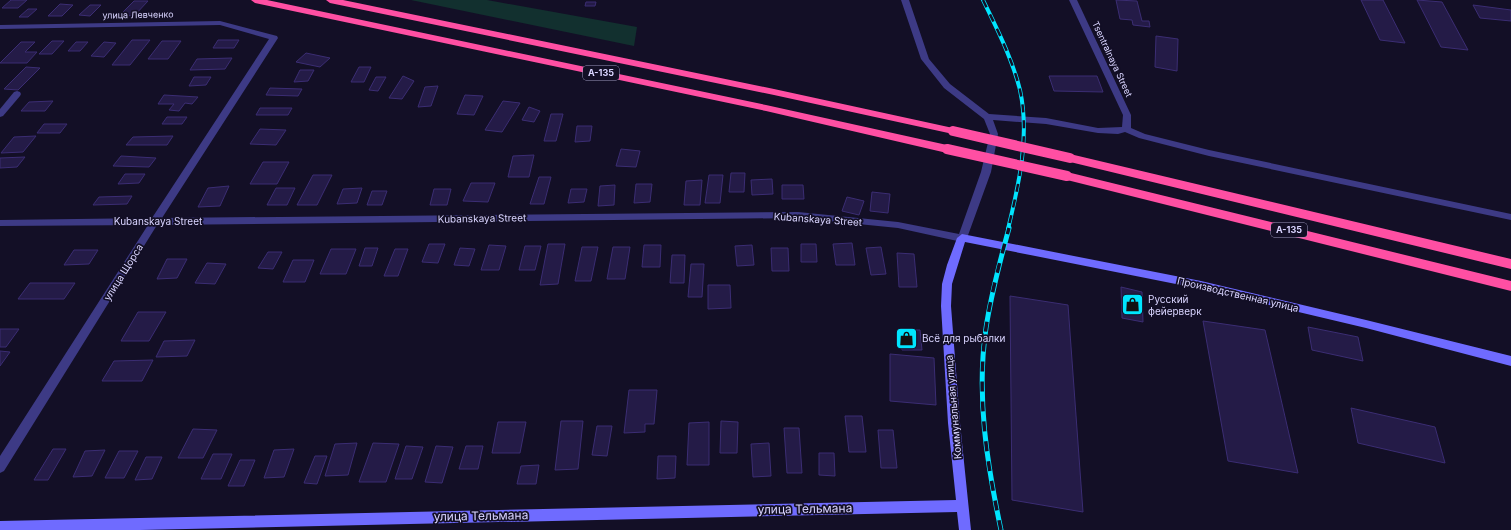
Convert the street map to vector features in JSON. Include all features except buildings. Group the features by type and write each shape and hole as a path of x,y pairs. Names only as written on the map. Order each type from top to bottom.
{"highway":[{"name":"А-135","path":"255,0 766,108 1067,176 1511,286"},
{"name":"А-135","path":"330,0 953,131 1511,264"}],"street":[{"path":"905,0 925,59 947,86 987,117 991,123 994,134 988,164 962,238"},
{"name":"Tsentralnaya Street","path":"1072,0 1127,115 1126,128"},
{"name":"улица Левченко","path":"0,27 220,23 274,38"},
{"name":"улица Щорса","path":"0,467 155,222 274,38"},
{"path":"0,114 16,94"},
{"path":"987,117 1047,121 1108,131 1120,131 1126,128 1142,136 1209,153 1511,217"},
{"name":"Kubanskaya Street","path":"0,222 155,222 798,215 898,225 962,238"},
{"name":"Производственная улица","path":"962,238 1201,285 1366,324 1511,361"},
{"name":"Коммунальная улица","path":"962,238 952,265 948,284 946,306 953,416 965,530"},
{"name":"улица Тельмана","path":"0,527 962,506"}],"green space":[{"path":"411,0 487,0 637,27 634,46"}],"railway":[{"path":"983,0 1013,67 1017,78 1023,107 1024,125 1022,160 1008,229"},
{"path":"1001,530 987,455 984,430 982,379 983,353 988,315 1009,228"}],"place":[{"name":"Русский фейерверк","path":"1132,305"},
{"name":"Всё для рыбалки","path":"906,338"}]}
